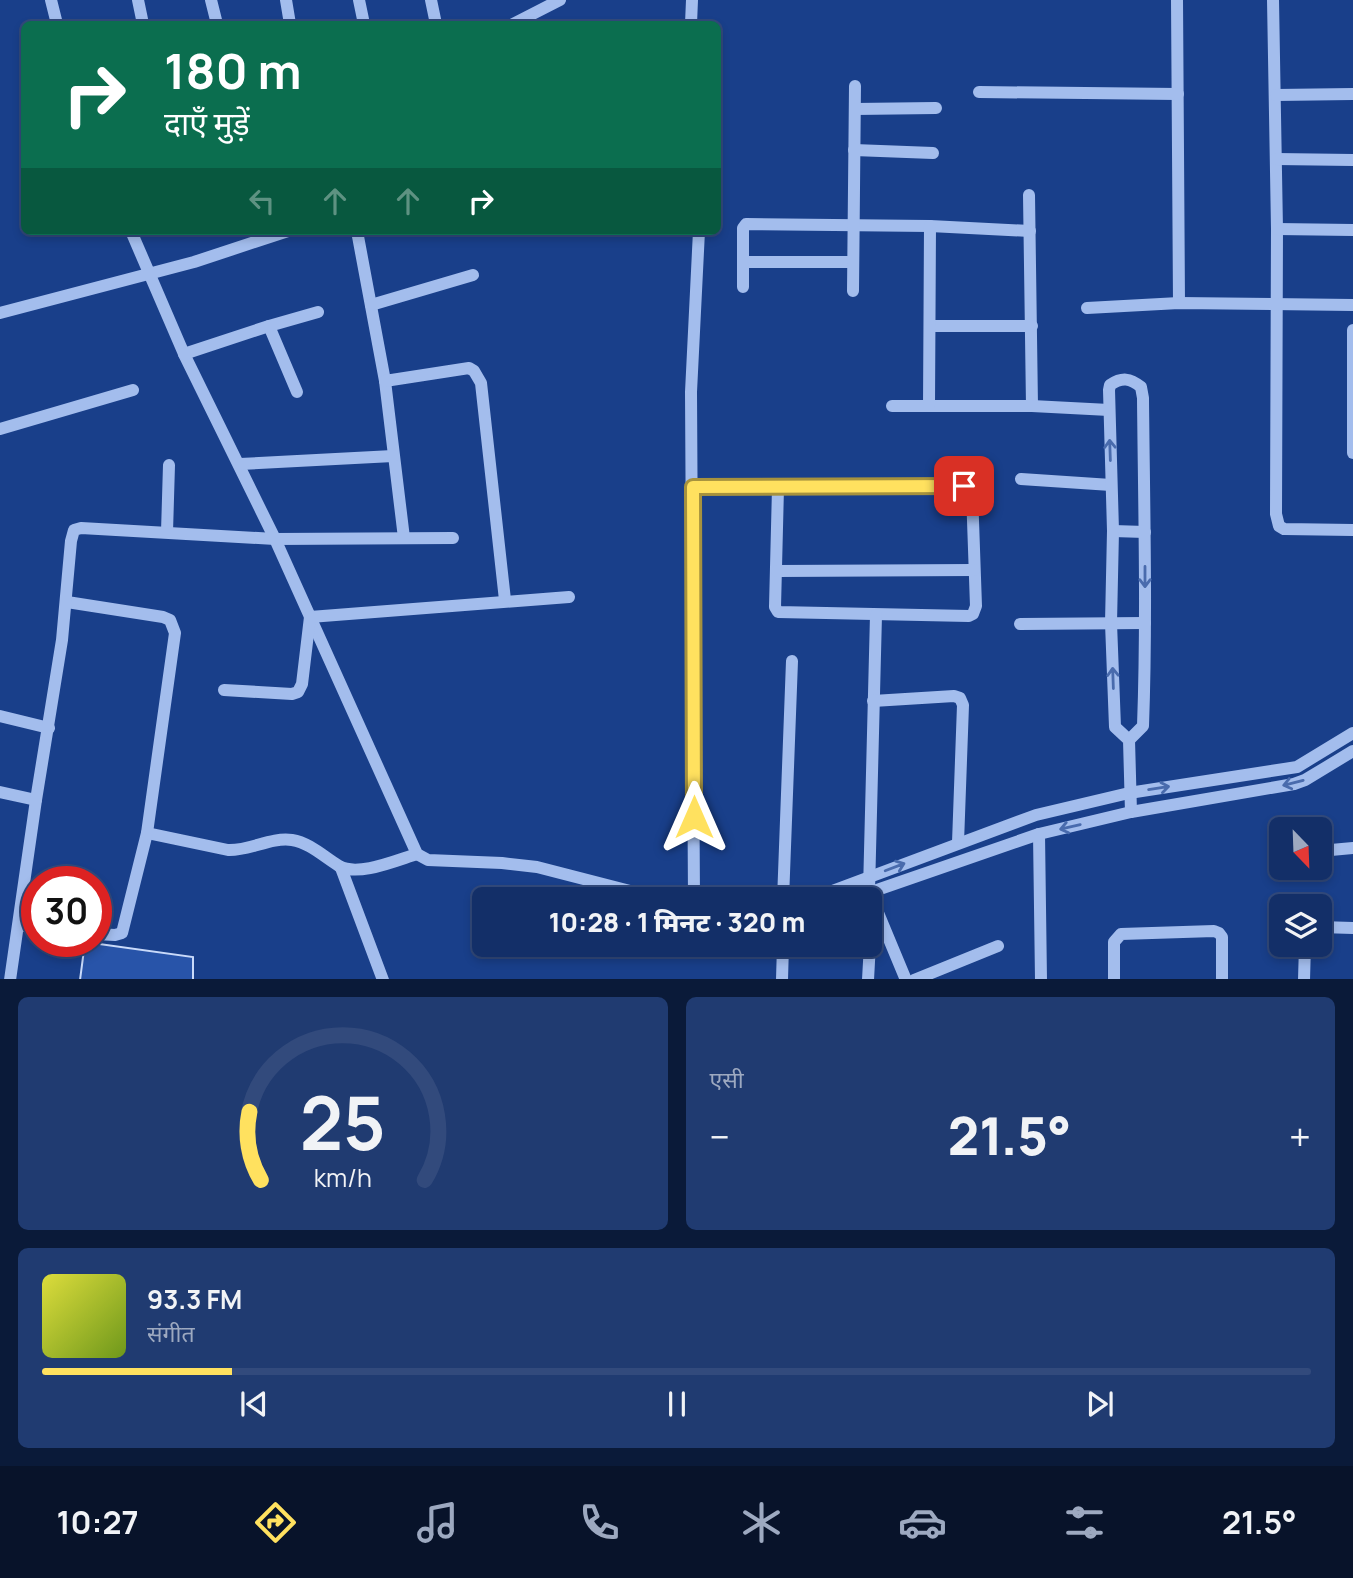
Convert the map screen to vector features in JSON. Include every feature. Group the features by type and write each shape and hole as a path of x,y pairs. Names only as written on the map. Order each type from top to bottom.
{"street":[{"path":"51,0 56,21"},
{"path":"138,0 142,21"},
{"path":"211,0 215,21"},
{"path":"286,0 290,21"},
{"path":"359,0 363,21"},
{"path":"431,0 435,21"},
{"path":"519,21 560,0"},
{"path":"691,21 692,0"},
{"path":"1177,0 1179,303"},
{"path":"1273,0 1277,229 1276,514 1279,526 1290,530 1353,530"},
{"path":"853,291 855,86"},
{"path":"979,92 1178,94"},
{"path":"1276,95 1353,94"},
{"path":"855,109 936,108"},
{"path":"854,150 933,152"},
{"path":"1276,159 1353,160"},
{"path":"1029,195 1032,406"},
{"path":"743,287 743,228 746,224 930,226 1030,231"},
{"path":"929,406 930,226"},
{"path":"1277,229 1353,230"},
{"path":"133,235 184,354 275,538 417,854 428,860 537,867 615,887"},
{"path":"0,313 149,274 275,235"},
{"path":"358,235 385,381 404,538"},
{"path":"694,887 691,392 699,235"},
{"path":"743,262 853,262"},
{"path":"372,305 473,275"},
{"path":"1087,308 1179,303 1353,305"},
{"path":"184,354 318,312"},
{"path":"269,326 297,392"},
{"path":"931,326 1032,326"},
{"path":"1353,330 1353,453"},
{"path":"385,381 469,368 478,375 505,600"},
{"path":"1129,740 1115,727 1111,623 1114,531 1109,410 1110,385 1119,379 1128,379 1141,387 1143,398 1143,726 1129,740 1131,812"},
{"path":"0,429 133,390"},
{"path":"892,406 1032,406 1109,410"},
{"path":"240,464 393,456"},
{"path":"167,532 169,465"},
{"path":"1021,480 1111,485"},
{"path":"693,487 968,486 972,492 976,606 973,614 780,614 775,607 778,488"},
{"path":"10,979 67,602 74,530 80,528 275,538 453,538"},
{"path":"1114,531 1144,532"},
{"path":"777,571 974,570"},
{"path":"310,617 569,597"},
{"path":"67,602 163,617 170,620 175,633 147,833 122,933 112,935"},
{"path":"870,887 876,615"},
{"path":"224,691 298,692 302,684 310,617"},
{"path":"1020,624 1145,623"},
{"path":"783,887 792,661"},
{"path":"873,702 954,696 960,698 963,705 958,843"},
{"path":"0,716 49,728"},
{"path":"842,887 1037,815 1129,793 1297,767 1353,733"},
{"path":"882,893 1039,834 1131,812 1294,784 1353,751"},
{"path":"0,792 36,800"},
{"path":"147,833 228,850 289,839 312,848 341,868 353,871 417,854"},
{"path":"1039,834 1041,979"},
{"path":"1338,848 1353,842"},
{"path":"1332,849 1353,848"},
{"path":"341,868 383,979"},
{"path":"882,923 906,979"},
{"path":"1332,927 1353,928"},
{"path":"1114,979 1114,943 1121,934 1214,931 1222,937 1222,979"},
{"path":"914,979 998,946"},
{"path":"782,979 783,957"},
{"path":"868,979 869,957"},
{"path":"1304,979 1305,957"}],"building":[{"path":"112,946 193,957 193,979 80,979 83,957 112,957"}],"route":[{"path":"694,817 693,487 964,486"}]}
